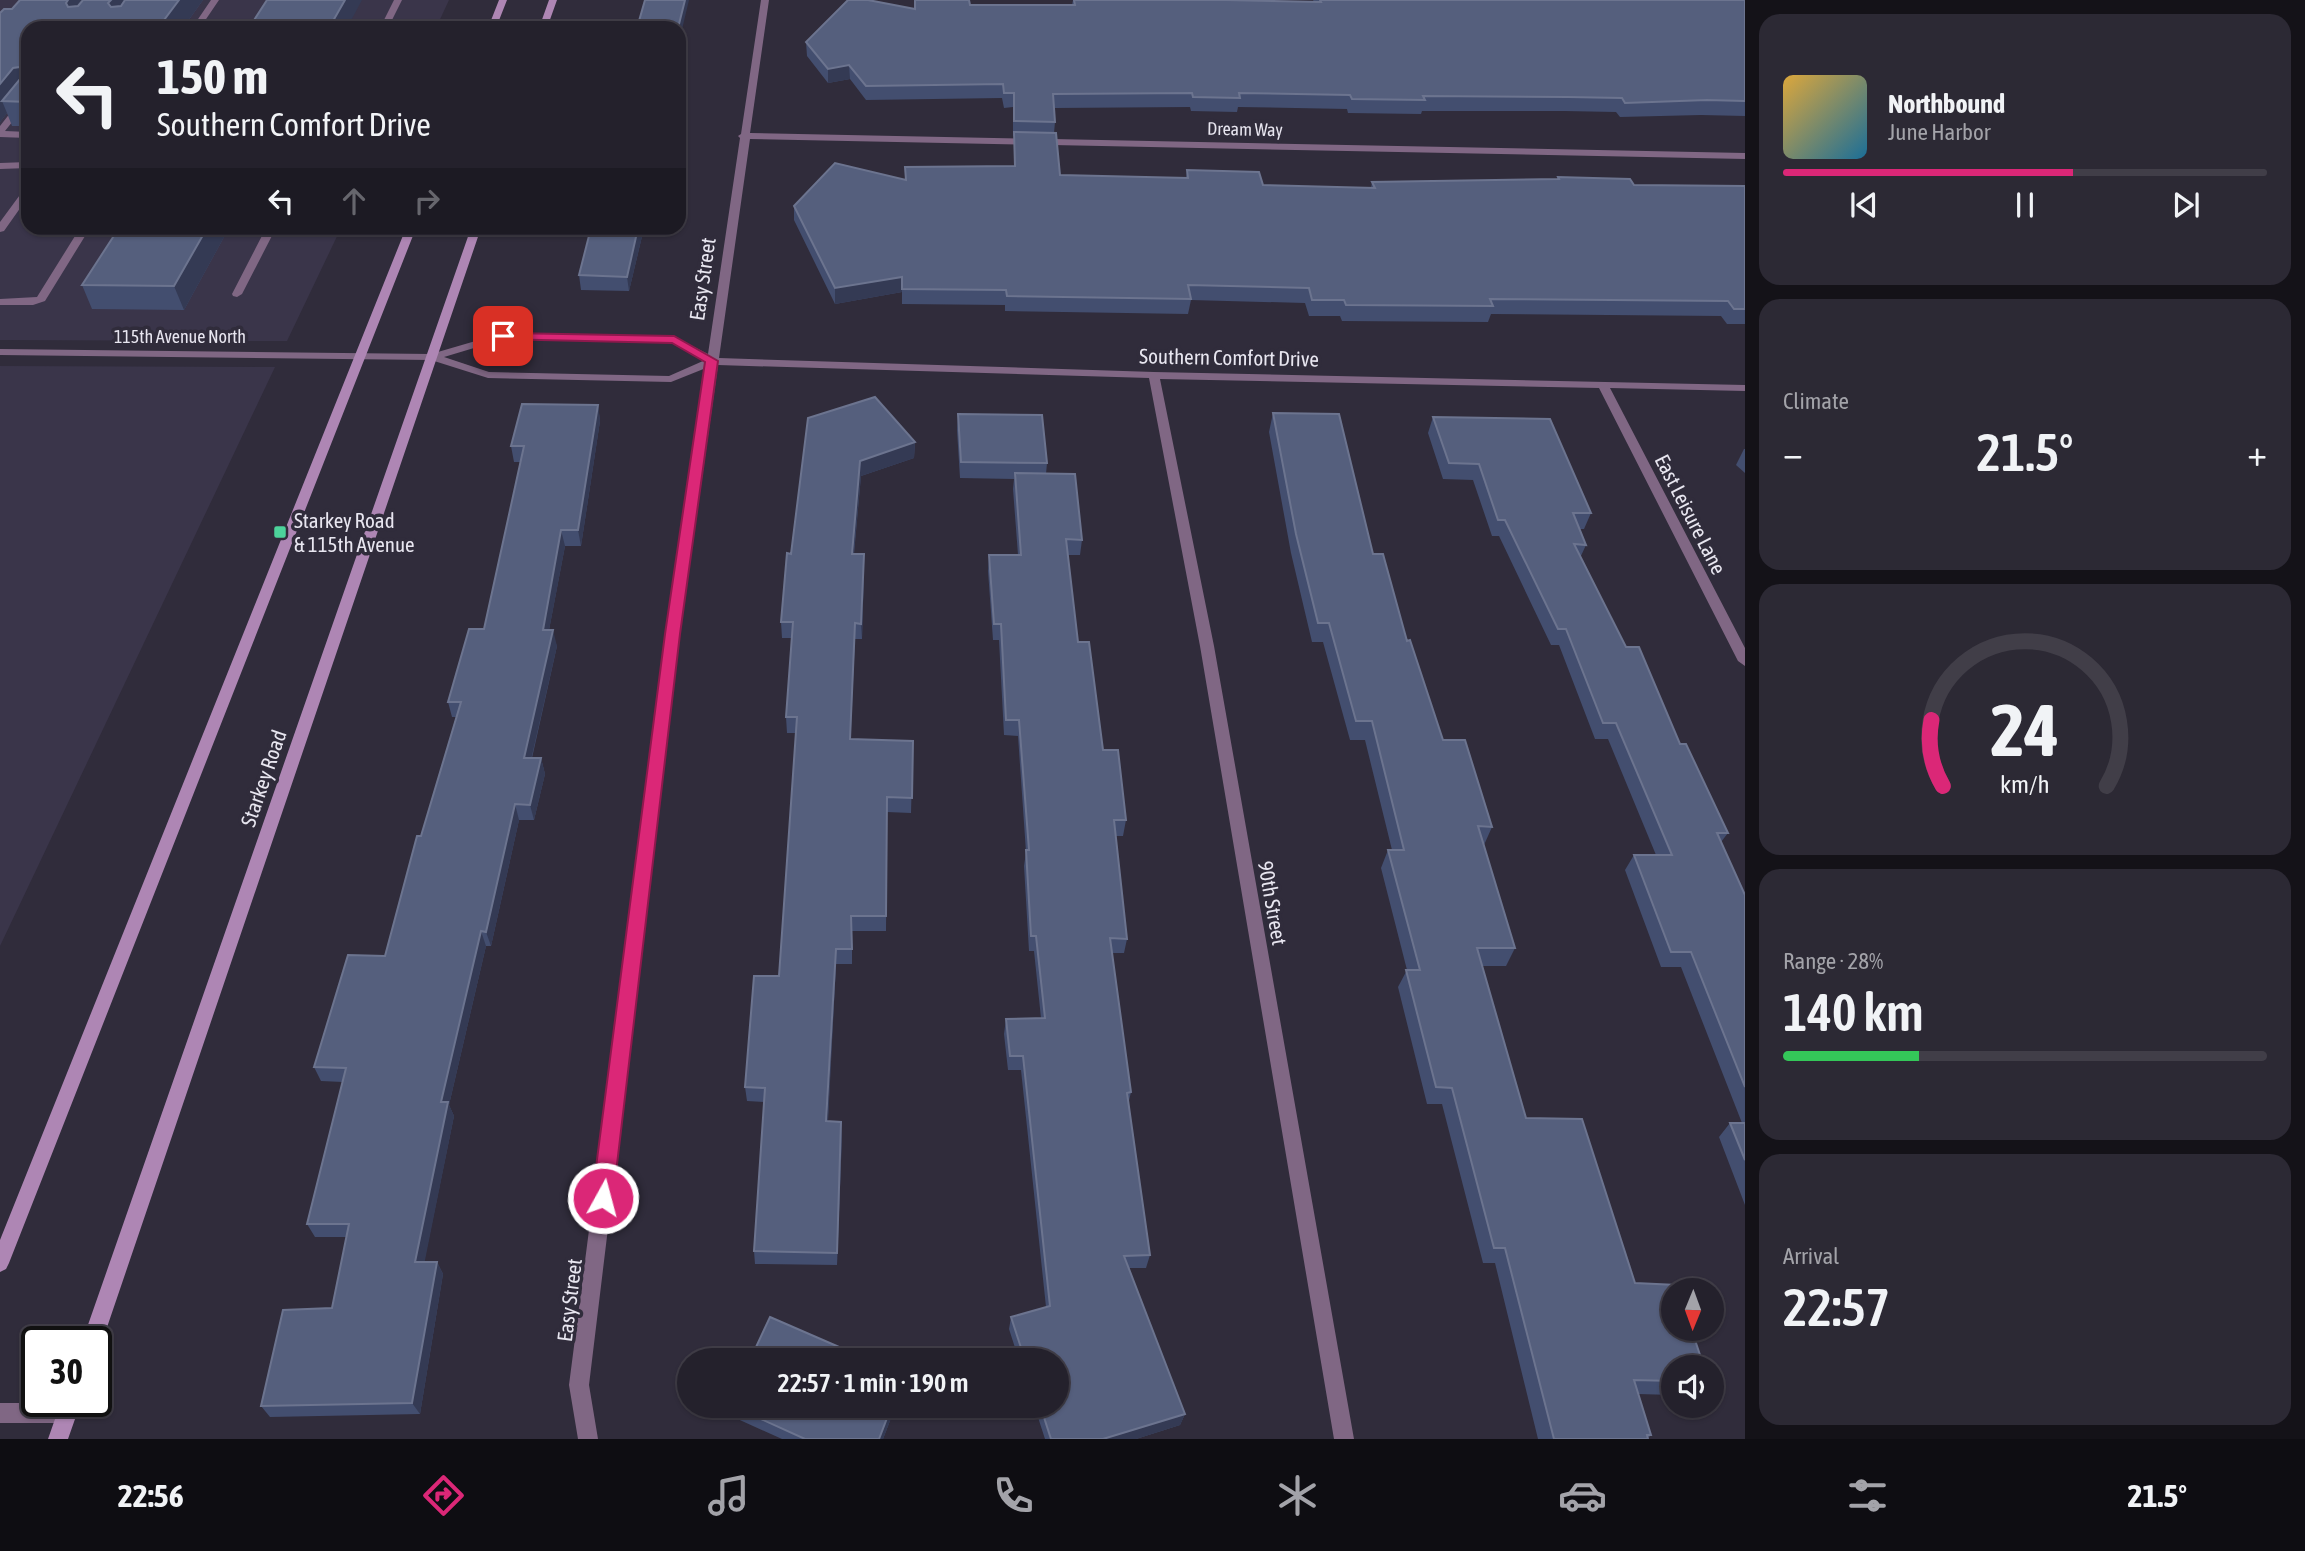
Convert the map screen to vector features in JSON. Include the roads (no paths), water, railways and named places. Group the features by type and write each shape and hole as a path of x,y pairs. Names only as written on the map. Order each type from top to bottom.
{"main road":[{"path":"495,21 503,0"},
{"path":"546,21 553,0"},
{"path":"0,1263 409,235"},
{"name":"Starkey Road","path":"98,1326 474,235"},
{"path":"58,1439 66,1417"}],"street":[{"path":"201,21 215,0"},
{"path":"388,21 398,0"},
{"name":"Easy Street","path":"588,1439 579,1385 673,634 743,136 765,0"},
{"path":"0,133 21,105"},
{"path":"0,133 21,134"},
{"name":"Dream Way","path":"743,136 1745,156"},
{"path":"0,166 21,165"},
{"path":"0,229 21,200"},
{"path":"0,302 33,302 41,299 81,235"},
{"path":"237,294 267,235"},
{"name":"Southern Comfort Drive","path":"432,357 503,336 674,340 712,361"},
{"name":"115th Avenue North","path":"0,352 360,354"},
{"name":"Southern Comfort Drive","path":"360,354 432,357 488,375 671,379 712,361 1154,375 1745,388"},
{"name":"90th Street","path":"1154,375 1208,646 1344,1439"},
{"name":"East Leisure Lane","path":"1603,385 1745,661"},
{"path":"0,1413 21,1411"}],"place":[{"name":"Starkey Road & 115th Avenue","path":"280,532"}]}
